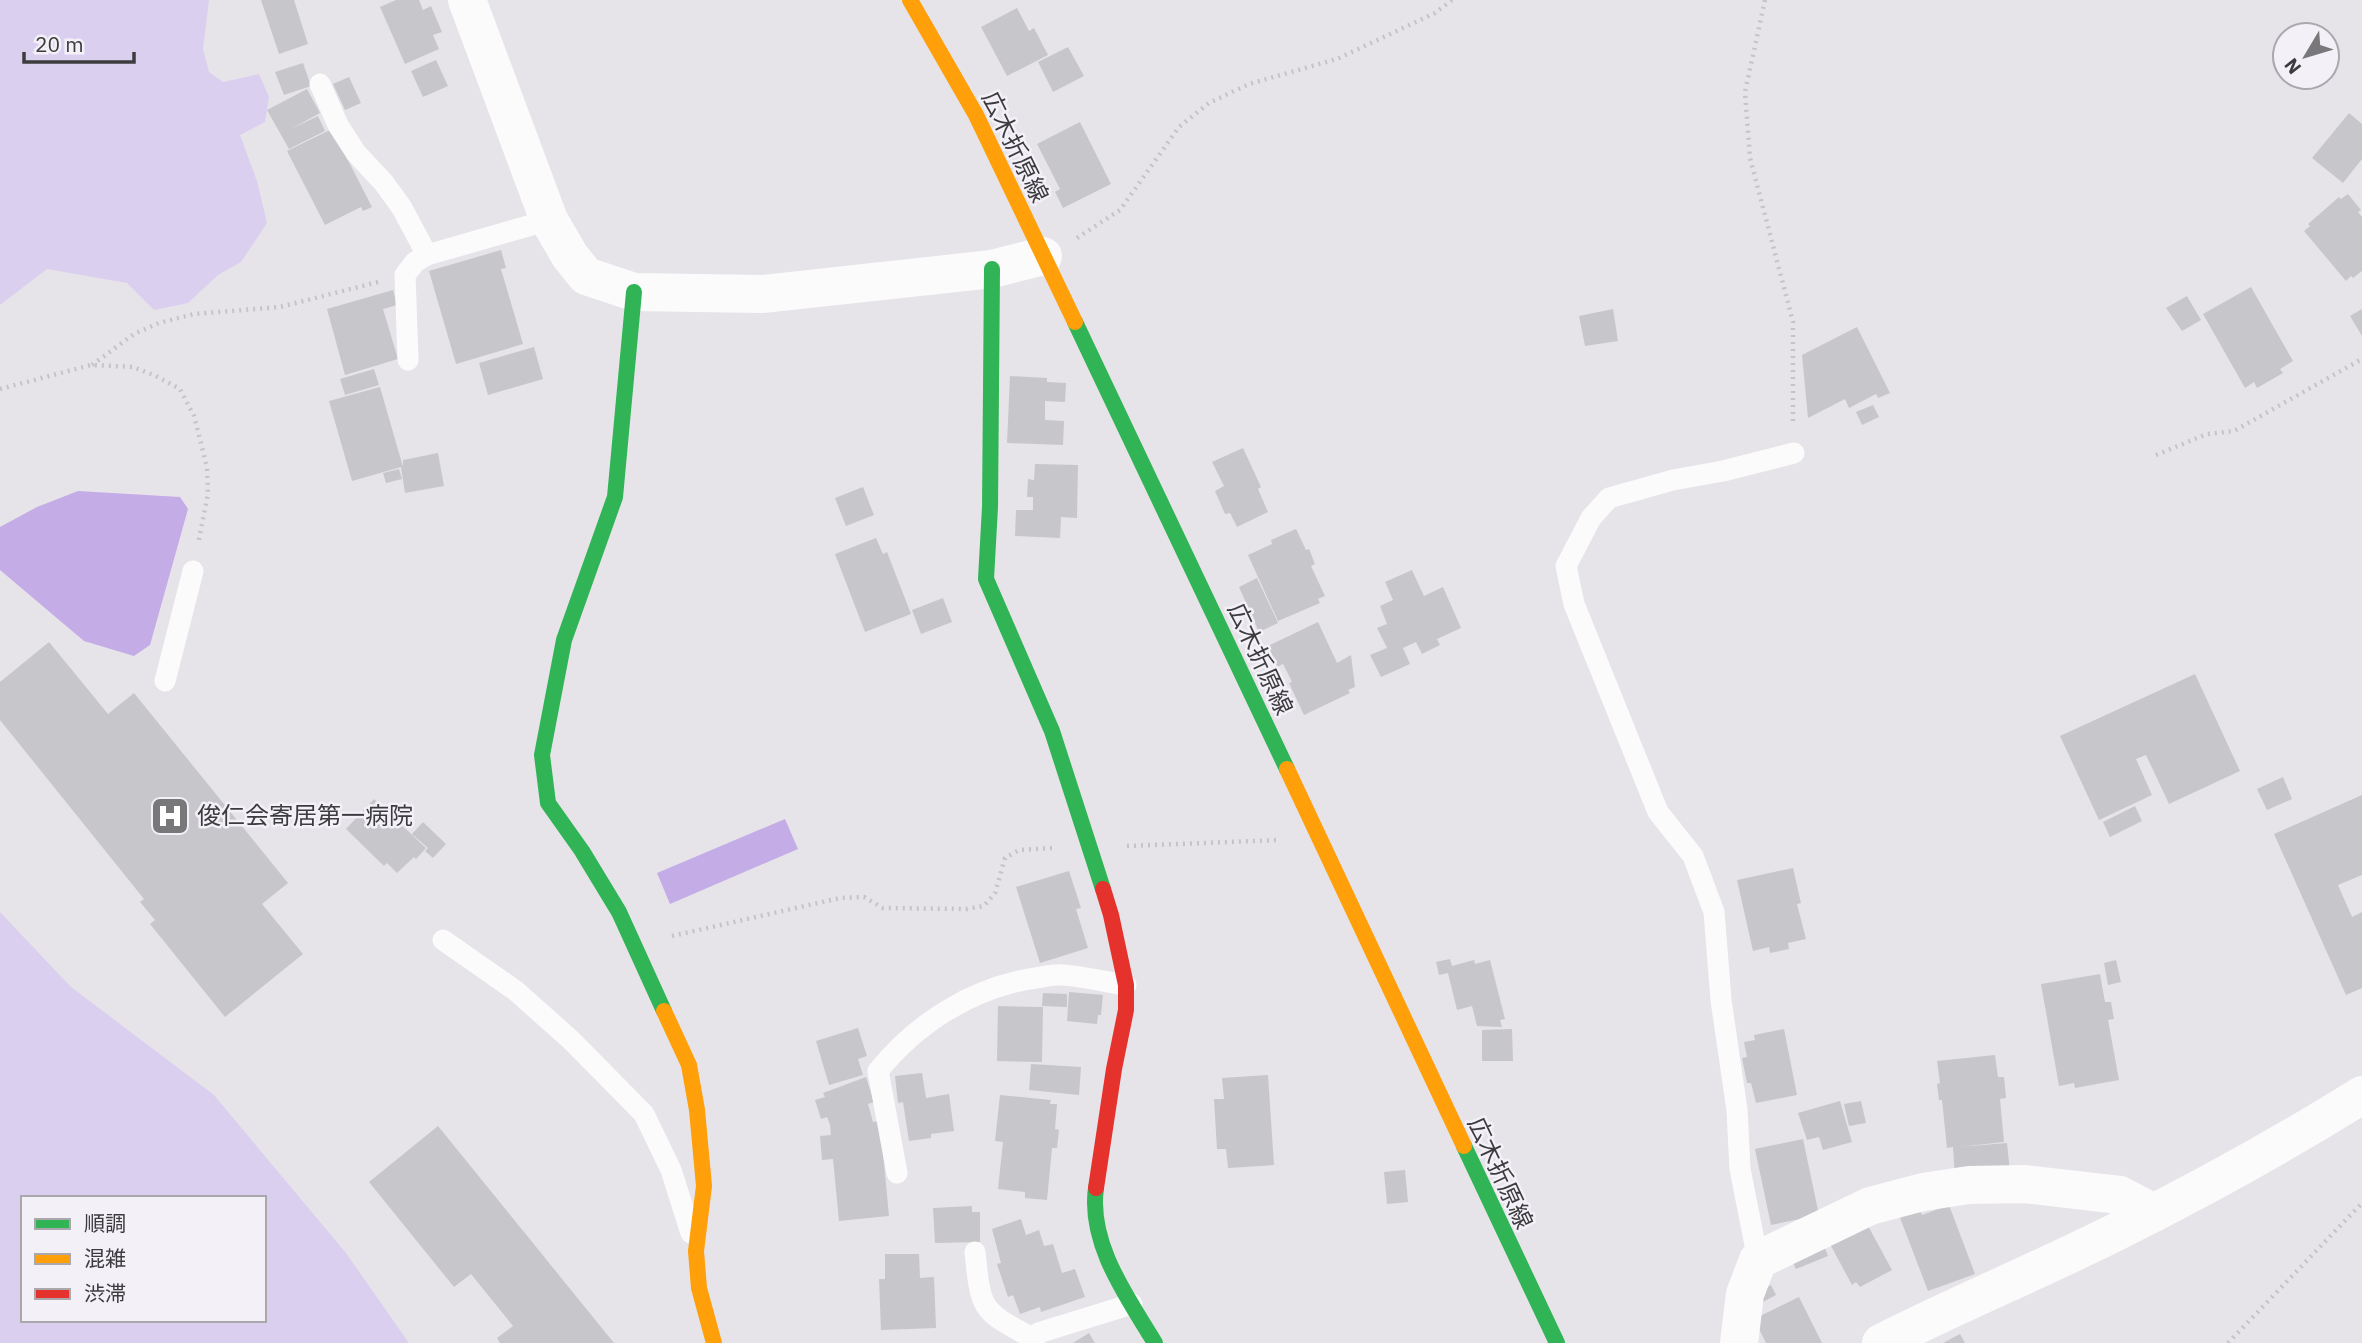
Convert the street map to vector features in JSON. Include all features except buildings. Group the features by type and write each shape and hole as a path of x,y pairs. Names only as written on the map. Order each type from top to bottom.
{"street":[{"path":"467,0 549,220 570,256 586,276 634,292 762,294 992,268 1042,256"},
{"name":"広木折原線","path":"910,0 976,115 1557,1343"},
{"path":"992,268 990,507 986,579 1052,731 1111,915 1126,985 1126,1010 1114,1069 1095,1197 1101,1241 1121,1286 1155,1343"},
{"path":"634,292 615,497 564,640 542,755 548,803 582,851 619,912 689,1065 697,1110 704,1186 696,1251 699,1288 714,1343"},
{"path":"1881,1343 2154,1213 2283,1145 2362,1096"},
{"path":"1739,1343 1745,1294 1758,1260 1870,1206 1923,1192 1969,1185 2024,1184 2120,1195 2154,1213"}],"lane":[{"path":"320,84 338,125 356,153 384,183 402,208 427,255"},
{"path":"408,360 405,275 415,262 427,255 549,220"},
{"path":"1758,1260 1740,1169 1737,1110 1721,1000 1714,912 1693,856 1658,811 1574,604 1566,566 1591,518 1609,498 1633,490 1794,453"},
{"path":"164,681 193,571"},
{"path":"443,940 525,999 571,1040 644,1114 671,1170 696,1251"},
{"path":"897,1173 878,1071 895,1050 930,1021 968,999 1013,981 1060,974 1126,985"},
{"path":"975,1252 979,1292 986,1310 1033,1341 1038,1333 1132,1304"}],"path":[{"path":"1042,256 1079,237 1120,210 1179,127 1209,103 1250,85 1337,59 1435,13 1452,0"},
{"path":"1765,0 1745,92 1751,158 1793,322 1794,453"},
{"path":"92,365 134,334 159,323 194,314 280,307 405,275"},
{"path":"2156,456 2207,433 2234,430 2362,359"},
{"path":"0,389 92,365 133,367 180,389 194,416 207,467 208,494 193,571"},
{"path":"629,936 668,937 840,898 864,897 884,908 966,909 984,906 995,893 1005,858 1019,850 1089,845 1151,846 1319,838"},
{"path":"2228,1343 2362,1203"}],"shaded area":[{"path":"0,0 209,0 203,49 209,72 223,82 259,74 269,97 265,122 240,135 257,181 267,223 241,262 218,275 188,303 154,310 127,283 47,269 0,305"},
{"path":"78,491 180,497 188,509 150,645 134,656 84,641 0,570 0,527 37,507"},
{"path":"785,819 798,849 670,904 657,873"},
{"path":"0,912 71,987 214,1095 346,1253 409,1343 0,1343"}],"traffic: fast":[{"path":"992,269 990,507 986,579 1052,731 1103,889"},
{"path":"634,292 615,497 564,640 542,755 548,803 582,851 619,912 664,1011"},
{"path":"1075,322 1287,769"},
{"path":"1464,1146 1557,1343"},
{"path":"1096,1188 1095,1209 1104,1250 1122,1289 1155,1343"}],"traffic: slow":[{"path":"910,0 976,115 1075,322"},
{"path":"1287,769 1464,1146"},
{"path":"664,1011 689,1065 697,1110 704,1186 696,1251 699,1288 714,1343"}],"traffic: jam":[{"path":"1096,1188 1126,1010 1126,985 1103,889"}],"place":[{"name":"俊仁会寄居第一病院","path":"170,816"}]}
